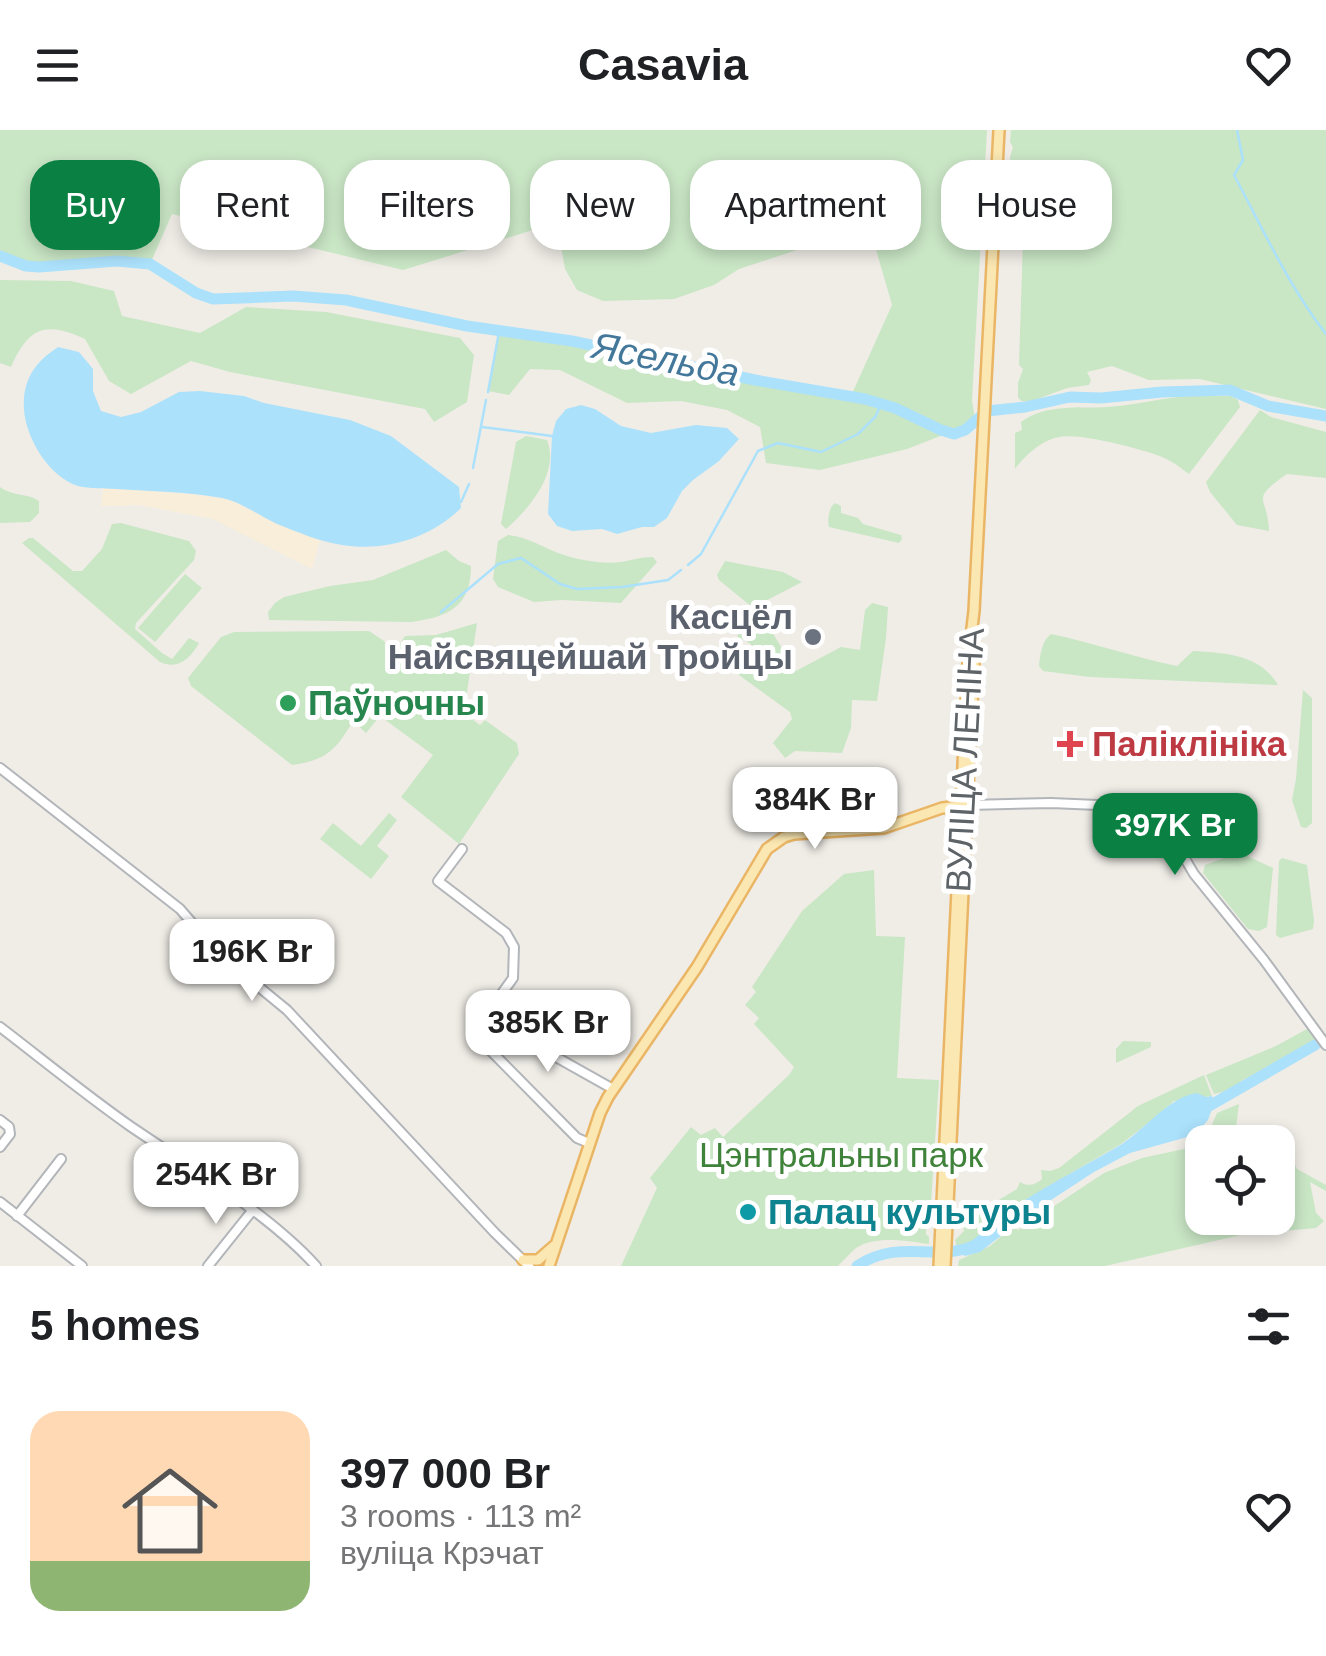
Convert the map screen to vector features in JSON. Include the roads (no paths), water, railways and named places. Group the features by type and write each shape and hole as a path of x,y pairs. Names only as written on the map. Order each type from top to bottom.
{"main road":[{"name":"ВУЛІЦА ЛЕНІНА","path":"942,1265 999,130"},
{"path":"549,1266 600,1112 698,968 761,858 775,842 794,834 884,828 942,808 966,805"},
{"path":"526,1263 538,1260 556,1244"}],"street":[{"path":"0,768 180,909 220,955 287,1010 526,1263"},
{"path":"966,805 1098,805 1161,839 1184,857 1326,1045"},
{"path":"462,848 438,881 506,933 514,947 513,978 477,1033 577,1138 589,1144"},
{"path":"506,1025 613,1089"},
{"path":"0,1028 98,1103 252,1211 316,1266"},
{"path":"0,1120 10,1127 10,1134 0,1147"},
{"path":"17,1216 61,1159"},
{"path":"0,1202 82,1266"},
{"path":"208,1266 252,1211"}],"water":[{"path":"58,347 79,352 93,369 93,391 101,411 121,417 141,412 179,392 200,391 244,396 350,420 391,436 459,487 461,508 422,535 391,544 358,547 309,536 222,498 78,486 58,474 41,455 29,432 24,410 25,390 32,373"},
{"path":"581,405 621,426 651,433 696,425 727,428 739,439 682,491 667,518 654,527 617,534 602,529 572,531 557,526 548,514 552,436 556,421 566,409"},
{"path":"1187,1096 1212,1096 1217,1106 1204,1125 1185,1125 1185,1138 1130,1153 1094,1172 980,1252 965,1256 960,1252 1022,1202 1122,1144"}],"waterway":[{"path":"1237,130 1243,160 1234,175 1288,276 1326,334"},
{"name":"Ясельда","path":"0,256 39,267 117,261 150,264 196,293 213,299 293,296 346,300 467,326 572,341 865,399 954,434 965,430 987,411 1070,397 1162,392 1230,390 1268,406 1326,416"},
{"path":"488,392 499,332"},
{"path":"473,468 486,400"},
{"path":"688,565 701,554 758,451 778,443 821,452 858,434 876,416 881,403"},
{"path":"482,427 552,436"},
{"path":"461,502 469,484"},
{"path":"441,612 498,564 521,558 560,584 577,589 668,580 681,570"},
{"path":"1204,1109 1315,1045"},
{"path":"857,1266 887,1253 945,1252 973,1246"}],"place":[{"name":"Касцёл Найсвяцейшай Тройцы","path":"813,637"},
{"name":"Паўночны","path":"288,703"},
{"name":"Паліклініка","path":"1070,744"},
{"name":"Палац культуры","path":"748,1212"}],"park label":[{"name":"Цэнтральны парк","path":"841,1155"}]}
